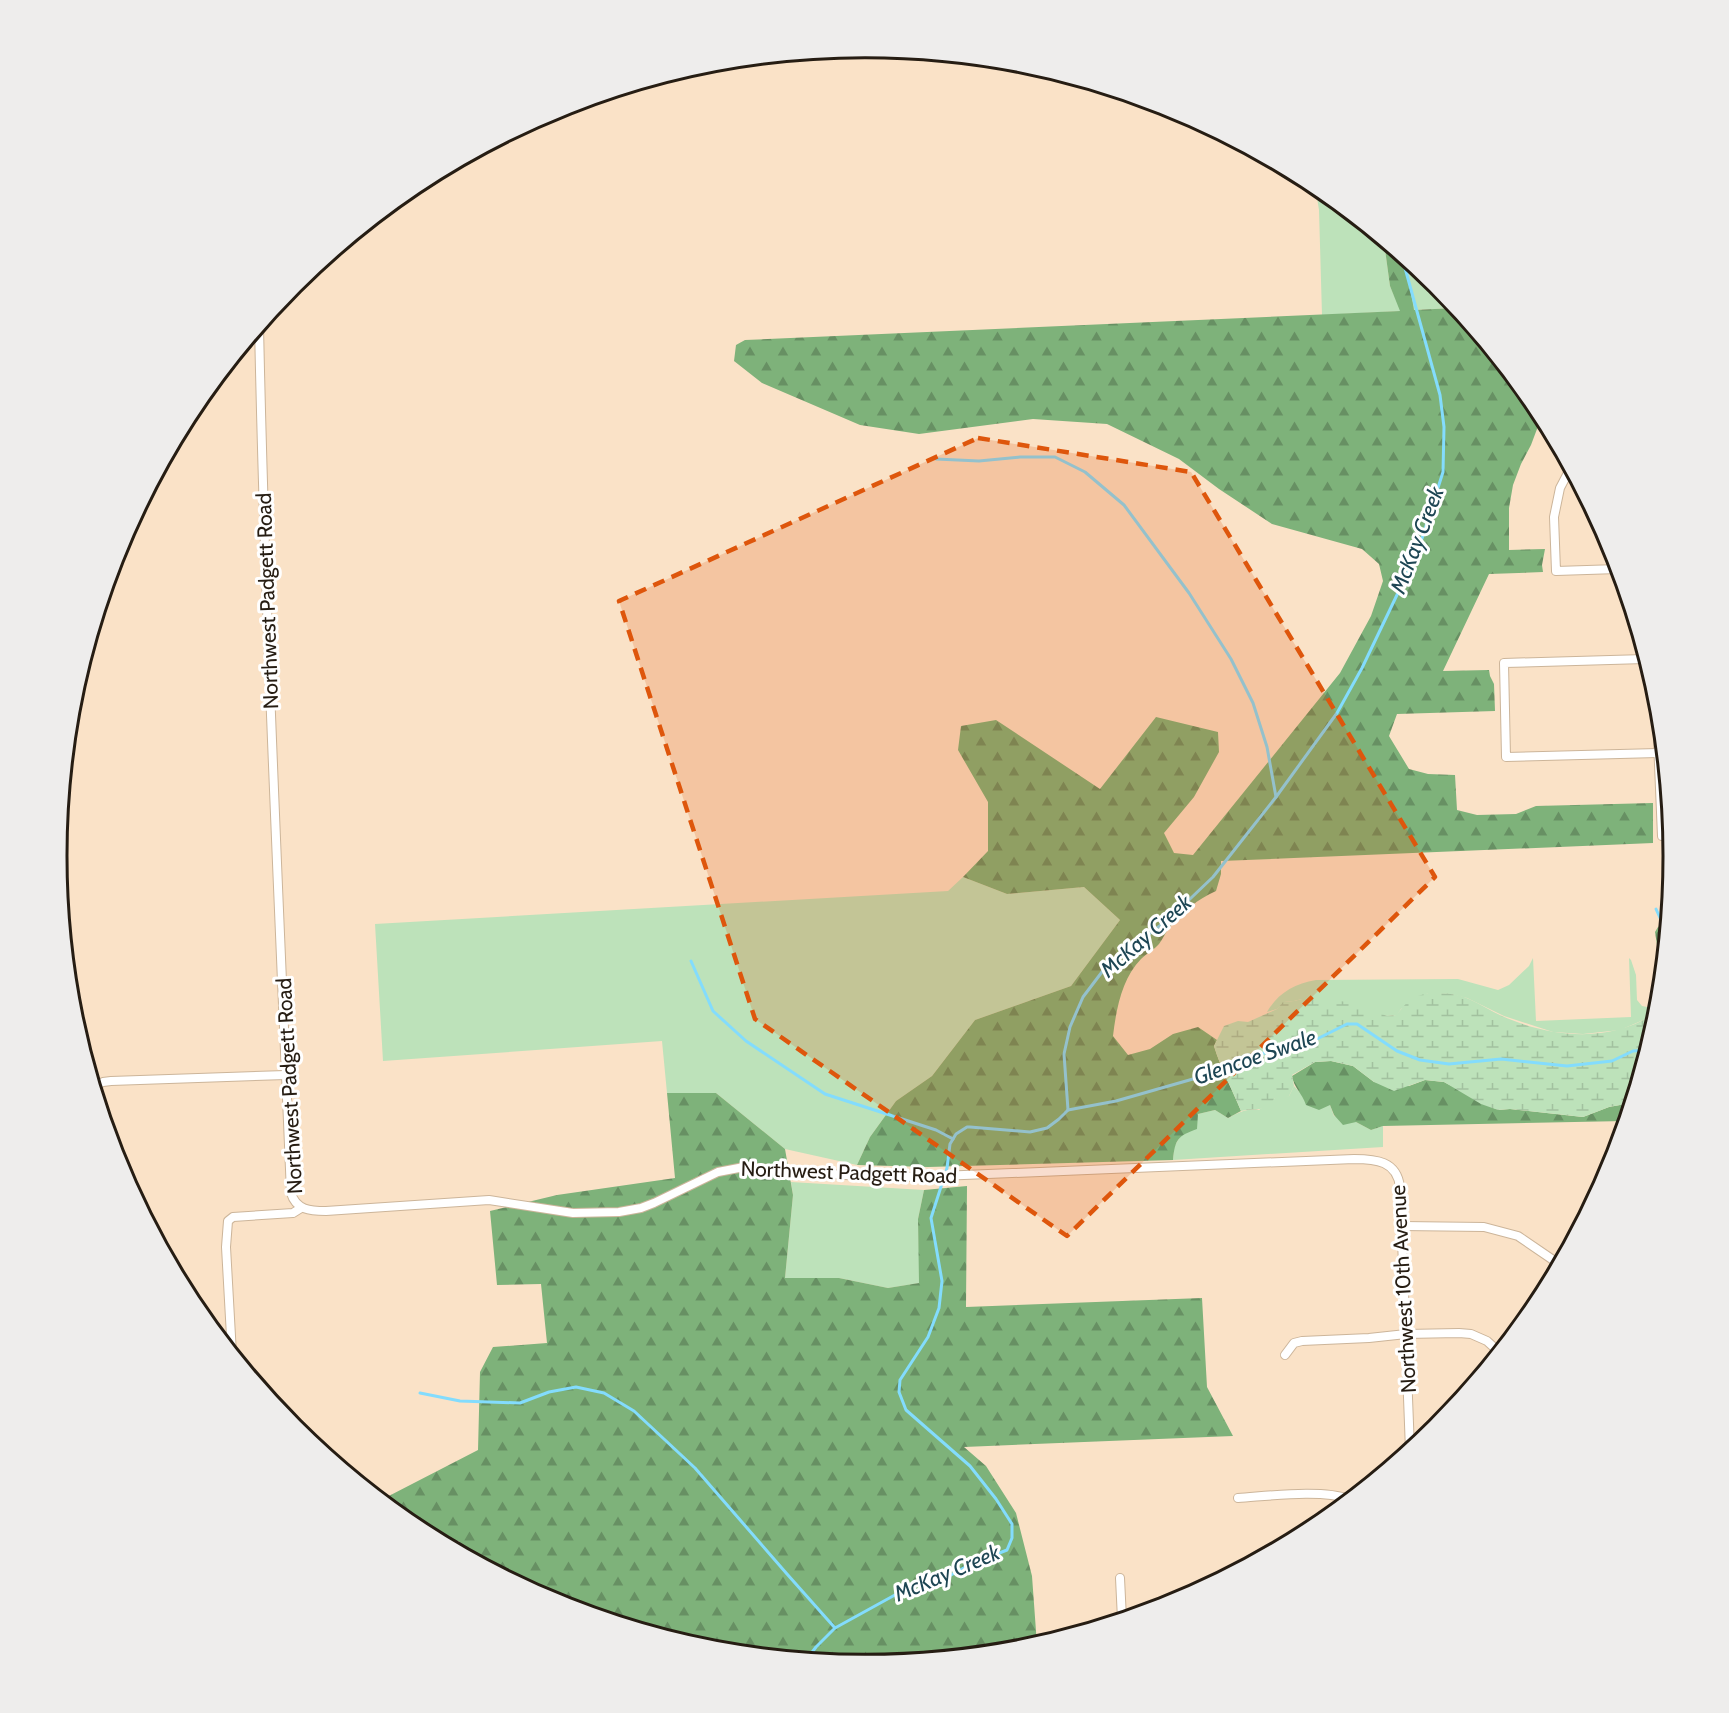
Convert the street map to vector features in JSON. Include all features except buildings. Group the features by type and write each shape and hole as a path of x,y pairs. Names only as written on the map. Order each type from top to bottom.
{"street":[{"name":"Northwest Padgett Road","path":"259,337 272,748 291,1193 301,1208 326,1211 489,1200 559,1211 606,1213 641,1208 705,1177 744,1167 916,1178 1354,1159 1374,1160 1391,1167"},
{"path":"1566,477 1560,488 1554,517 1556,571 1609,569"},
{"path":"1637,659 1504,663 1506,758 1656,753"},
{"path":"1660,793 1662,836"},
{"path":"100,1083 286,1075"},
{"name":"Northwest 10th Avenue","path":"1391,1167 1400,1181 1410,1439"},
{"path":"231,1342 226,1247 228,1221 233,1217 292,1214 301,1208"},
{"path":"1402,1226 1484,1227 1518,1236 1553,1260"},
{"path":"1285,1355 1289,1348 1298,1342 1406,1334 1471,1334 1487,1341 1493,1347"},
{"path":"1238,1498 1321,1494 1341,1496"},
{"path":"1120,1578 1122,1612"}],"highlighted area":[{"path":"978,438 1191,472 1435,877 1067,1236 755,1019 619,601"}],"green space":[{"path":"1317,200 1385,252 1390,286 1401,311 1322,315"},
{"path":"1385,252 1407,272 1414,310 1444,309 1498,371 1537,427 1513,485 1509,508 1509,550 1545,549 1543,572 1489,574 1443,671 1489,670 1494,684 1495,711 1397,714 1389,736 1409,769 1428,774 1455,775 1457,810 1477,815 1516,814 1536,806 1653,803 1653,843 1221,861 1221,874 1216,891 1184,911 1159,944 1141,959 1129,975 1118,1005 1113,1036 1128,1055 1150,1049 1173,1034 1198,1027 1217,1040 1214,1046 1241,1111 1228,1118 1215,1110 1198,1114 1197,1129 1179,1139 1173,1160 928,1167 857,1165 870,1137 896,1101 932,1076 975,1020 1071,986 1120,920 1084,887 1007,894 963,877 988,851 988,802 958,750 961,726 996,720 1100,789 1156,717 1218,732 1219,752 1194,797 1164,833 1174,853 1193,855 1340,673 1371,616 1383,581 1379,564 1362,549 1272,524 1179,459 1107,424 1033,419 919,434 860,425 762,383 734,361 736,345 745,340 1400,311 1390,286"},
{"path":"1407,272 1444,309 1413,310"},
{"path":"963,877 1007,894 1084,887 1120,920 1071,986 975,1020 932,1076 896,1101 870,1137 857,1165 785,1149 716,1093 667,1093 662,1041 383,1061 375,924 948,891"},
{"path":"1659,926 1657,947 1655,932"},
{"path":"1533,958 1536,1021 1631,1017 1629,958 1636,975 1637,1000 1642,1006 1648,1007 1645,1019 1620,1030 1583,1034 1553,1032 1504,1016 1467,998 1450,994 1428,993 1401,1009 1397,1015 1387,1016 1302,999 1284,1002 1277,1009 1267,1012 1287,990 1316,980 1458,979 1498,990 1509,985 1529,966"},
{"path":"1428,993 1464,997 1502,1016 1561,1033 1602,1033 1621,1029 1645,1019 1623,1105 1583,1117 1510,1109 1498,1110 1481,1104 1444,1082 1425,1080 1394,1091 1374,1082 1353,1066 1331,1061 1315,1062 1292,1075 1294,1086 1289,1096 1282,1100 1275,1098 1263,1108 1241,1111 1214,1046 1224,1026 1238,1021 1248,1022 1277,1009 1283,1002 1302,999 1329,999 1357,1004 1387,1016 1396,1015 1411,998"},
{"path":"1331,1061 1353,1066 1374,1082 1409,1086 1425,1080 1444,1082 1498,1110 1510,1109 1583,1117 1623,1105 1617,1121 1383,1126 1371,1130 1356,1122 1343,1125 1334,1115 1330,1105 1319,1110 1306,1105 1292,1076 1315,1062"},
{"path":"1294,1086 1303,1096 1330,1105 1334,1116 1356,1122 1371,1130 1383,1126 1383,1147 1173,1160 1174,1147 1198,1114 1215,1110 1228,1118 1247,1110 1259,1110 1275,1098 1289,1096"},
{"path":"667,1093 716,1093 785,1149 793,1195 785,1278 839,1278 888,1288 919,1283 918,1219 924,1190 967,1186 966,1307 1202,1298 1207,1387 1233,1436 964,1447 986,1466 1016,1513 1032,1576 1036,1635 969,1648 917,1653 812,1653 760,1648 658,1627 559,1594 512,1572 465,1548 459,1541 454,1541 388,1496 478,1450 480,1372 493,1347 547,1343 541,1284 497,1285 490,1211 557,1195 675,1178"},
{"path":"791,1182 924,1190 918,1219 920,1283 888,1288 839,1278 785,1278 793,1195"}],"waterway":[{"name":"McKay Creek","path":"812,1653 835,1628 913,1585 951,1575 1007,1550 1012,1538 1012,1524 996,1499 970,1466 906,1410 899,1392 900,1380 928,1337 939,1308 942,1281 931,1218 947,1168 950,1144 956,1134 967,1127 1030,1132 1047,1128 1068,1110 1064,1054 1070,1027 1083,997 1105,968 1170,918 1213,877 1276,797 1337,713 1362,668 1418,551 1443,472 1444,427 1440,395 1406,271"},
{"path":"936,459 979,461 1020,457 1055,457 1085,472 1124,505 1189,593 1231,659 1253,703 1267,747 1276,797"},
{"path":"1656,909 1660,918"},
{"path":"691,961 713,1011 746,1041 825,1094 936,1130 953,1139"},
{"name":"Glencoe Swale","path":"1068,1110 1116,1101 1214,1073 1244,1056 1285,1050 1313,1041 1347,1024 1357,1024 1397,1051 1420,1060 1449,1064 1501,1059 1567,1066 1612,1061 1638,1051"},
{"path":"420,1393 460,1401 520,1403 549,1392 576,1387 604,1393 634,1411 695,1468 835,1628"}]}
